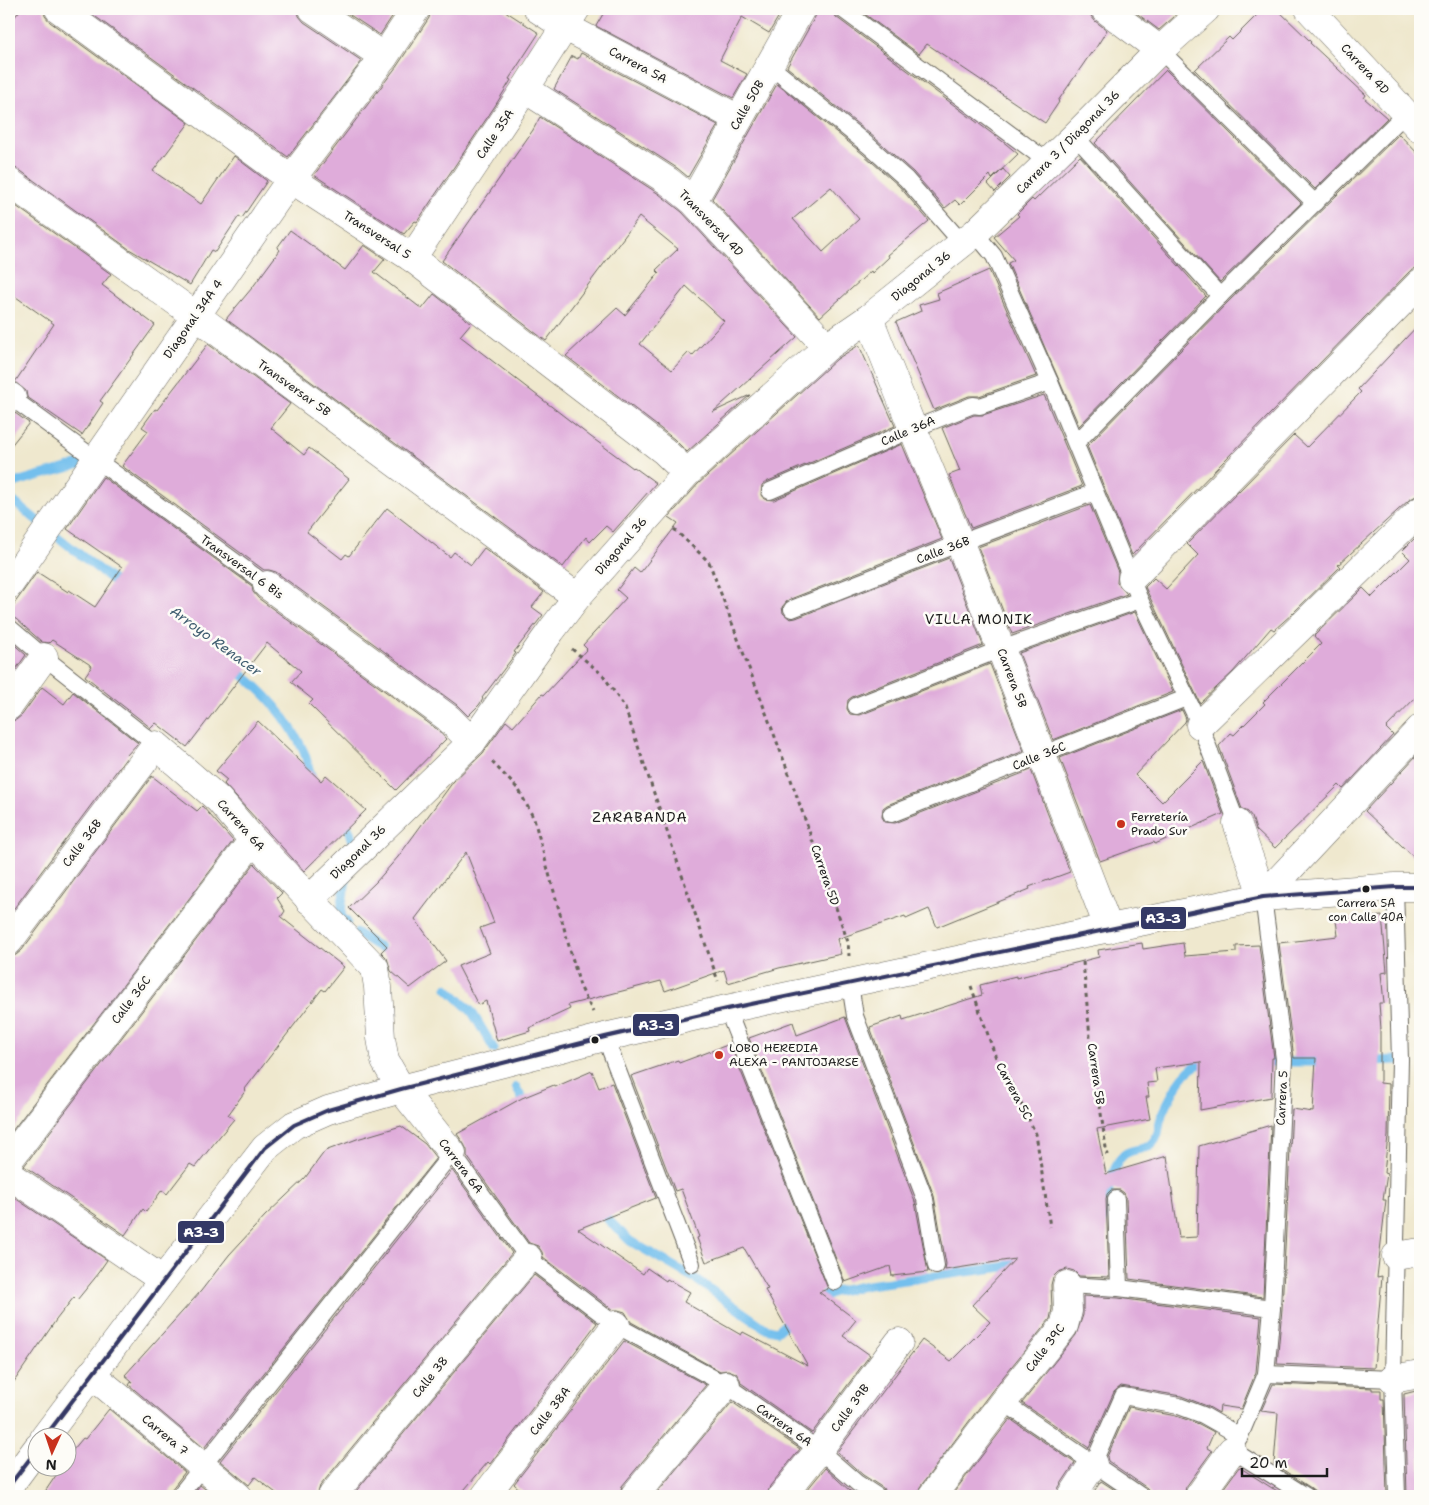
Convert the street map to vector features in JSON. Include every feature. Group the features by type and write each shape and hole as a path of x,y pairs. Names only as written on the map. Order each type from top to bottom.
{"street":[{"name":"Transversal 5","path":"58,9 291,179 412,258 664,451 687,473"},
{"path":"313,9 384,57"},
{"name":"Diagonal 34A 4","path":"9,585 291,179 384,57 416,9"},
{"name":"Carrera 5A","path":"538,9 570,17 739,119"},
{"name":"Calle 50B","path":"693,202 801,9"},
{"path":"1105,9 1160,50"},
{"name":"Carrera 3 / Diagonal 36","path":"968,238 1075,136 1160,50 1206,9"},
{"name":"Carrera 4D","path":"1309,9 1413,121"},
{"name":"Calle 35A","path":"412,258 525,89 570,17"},
{"name":"Transversal 4D","path":"525,89 668,181 693,202 828,348"},
{"name":"Transversar 5B","path":"9,182 195,315 577,597"},
{"name":"Diagonal 36","path":"309,900 472,742 577,597 687,473 828,348 869,318 968,238"},
{"path":"1136,589 1420,283"},
{"name":"Carrera 5B","path":"869,318 960,542 1109,929"},
{"path":"1200,725 1420,511"},
{"name":"Transversal 6 Bis","path":"267,585 448,718 472,742"},
{"path":"9,706 44,657"},
{"path":"1263,897 1420,729"},
{"name":"Carrera 6A","path":"156,745 220,800 253,840 375,968 381,1038 385,1061 401,1089 452,1153"},
{"name":"Calle 36B","path":"9,940 156,745"},
{"path":"1237,823 1263,897"},
{"name":"Calle 36C","path":"9,1160 253,840"},
{"path":"51,1428 265,1148 294,1125 328,1110 401,1089 604,1037 962,958 1263,897 1408,887"},
{"path":"9,1175 163,1280"},
{"name":"Calle 38","path":"332,1496 528,1258"},
{"name":"Calle 39C","path":"932,1496 1003,1402 1064,1326 1068,1311 1067,1285"},
{"name":"Calle 38A","path":"485,1496 616,1326"},
{"name":"Calle 39B","path":"782,1496 819,1450 899,1342"},
{"name":"Carrera 7","path":"91,1374 238,1496"},
{"path":"1393,1379 1420,1374"},
{"path":"634,1496 726,1385"},
{"path":"1199,1496 1236,1443"},
{"path":"9,1486 28,1460"},
{"path":"1072,1496 1093,1464"}],"lane":[{"path":"842,9 1048,162"},
{"path":"1160,50 1315,203"},
{"path":"770,66 906,179 968,238 994,256 1050,382 1094,492 1136,589 1200,725 1237,823"},
{"path":"1076,443 1220,296 1315,203 1413,121"},
{"path":"1075,136 1220,296"},
{"name":"Calle 36A","path":"770,491 973,405 980,406 1050,382"},
{"name":"Transversal 6 Bis","path":"10,397 267,585"},
{"name":"Calle 36B","path":"792,609 960,542 1094,492"},
{"path":"856,706 1001,649 1136,589"},
{"path":"9,627 156,745"},
{"name":"Calle 36C","path":"891,814 1186,698"},
{"path":"1397,1496 1393,1379 1408,1254 1400,1060 1408,887"},
{"name":"Carrera 5","path":"1236,1443 1266,1374 1272,1308 1284,1063 1263,897"},
{"path":"850,984 856,1016 925,1198 936,1266"},
{"path":"727,1009 835,1282"},
{"path":"604,1037 692,1264"},
{"path":"179,1496 452,1153"},
{"name":"Carrera 6A","path":"452,1153 528,1258 616,1326 726,1385 819,1450 857,1483 877,1496"},
{"path":"1116,1199 1119,1288"},
{"name":"Calle 39C","path":"1067,1285 1119,1288 1272,1308"},
{"path":"1266,1374 1393,1379"},
{"path":"1093,1464 1123,1396 1179,1406 1203,1415 1236,1443 1306,1496"},
{"path":"1003,1402 1141,1496"}],"path":[{"name":"Carrera 5D","path":"653,511 709,562 789,774 848,942 850,984"},
{"path":"551,631 603,675 626,708 727,1009"},
{"path":"472,742 519,790 534,819 580,986 604,1037"},
{"name":"Carrera 5B","path":"1080,934 1090,1037 1107,1155"},
{"name":"Carrera 5C","path":"962,958 996,1058 1005,1071 1036,1134 1050,1227"}],"building":[{"path":"21,9 44,9 45,16 50,22 189,123 153,171 201,204 234,156 267,181 242,218 239,216 215,252 211,250 190,285 129,249 18,169 9,167 9,24"},
{"path":"85,9 298,9 299,16 304,22 362,61 288,157"},
{"path":"341,9 397,9 380,35"},
{"path":"431,9 502,9 539,33 509,79 511,80 495,106 417,222 415,221 404,234 314,175 397,66 429,18"},
{"path":"606,9 783,9 769,33 742,17 720,60 747,74 733,98 596,26"},
{"path":"817,9 832,9 836,17 1018,154 992,179 990,175 960,205 955,200 945,208 913,172 875,138 787,67 815,17"},
{"path":"858,9 1090,9 1091,16 1095,21 1107,30 1045,123 927,44 919,54"},
{"path":"1131,9 1179,9 1174,17 1159,30"},
{"path":"1263,9 1277,9 1310,43 1366,95 1364,98 1387,118 1315,189 1195,70 1229,37 1232,40"},
{"path":"581,53 718,125 688,177 554,89 572,56 578,59"},
{"path":"1166,70 1301,203 1220,282 1095,143"},
{"path":"777,84 899,186 929,221 888,255 889,257 872,273 871,271 820,317 712,199","holes":["831,187 859,219 823,252 793,219"]},
{"path":"540,117 659,194 682,212 797,337 713,412 750,395 687,452 674,439 566,356 617,308 625,315 659,273 656,270 678,249 639,217 546,341 442,261 533,130","holes":["686,286 724,321 692,356 689,352 672,370 640,344"]},
{"path":"1399,134 1420,156 1420,268 1415,268 1409,272 1132,555 1087,446 1227,303"},
{"path":"1080,156 1206,296 1079,426 1008,263 1014,260 994,237 1019,216 1017,214 1032,199 1034,201"},
{"path":"1003,169 1010,177 995,192 988,184"},
{"path":"9,201 111,274 102,285 155,325 100,401 103,403 82,435 27,397 26,391 15,382 54,324 9,292"},
{"path":"290,230 345,270 364,245 385,259 374,272 422,309 434,294 471,323 460,336 591,437 656,483 613,532 606,526 590,542 586,537 563,567 226,319 280,250 277,248"},
{"path":"989,270 1036,376 979,396 969,396 934,410 896,322 921,311 919,305 939,299 937,293"},
{"path":"1420,323 1420,496 1409,500 1338,565 1340,567 1292,614 1274,630 1271,628 1233,672 1200,703 1145,587 1154,578 1166,589 1198,555 1187,544 1294,435 1307,447 1361,392 1358,389"},
{"path":"208,344 290,404 271,428 304,455 309,448 349,479 307,532 342,559 346,554 349,556 387,508 450,557 454,552 471,565 484,548 544,592 532,607 543,615 514,652 516,653 482,698 479,705 468,716 457,705 276,572 264,570 122,466 148,431 142,427"},
{"path":"859,345 895,426 766,482 762,485 761,495 764,499 774,500 902,444 942,539 788,600 782,607 783,613 790,619 796,618 949,558 983,645 852,697 848,700 847,709 850,714 860,715 990,664 1024,751 887,805 883,808 882,817 885,822 895,823 1031,770 1070,872 1029,887 1030,889 937,927 929,909 906,919 905,916 837,939 841,954 779,968 728,983 724,970 665,991 661,981 568,1005 570,1009 529,1028 530,1031 497,1041 486,1001 478,1005 458,966 490,953 480,928 494,923 466,852 415,919 446,961 410,988 391,971 387,958 381,952 387,946 349,908 398,857 453,782 483,753 506,721 513,727 542,694 544,695 587,649 583,645 626,598 617,590 634,568 640,573 678,523 669,517 698,484 837,359"},
{"path":"1044,395 1082,486 971,528 949,475 960,471 942,428 974,415 983,415"},
{"path":"9,413 15,413 29,423 9,448"},
{"path":"103,477 252,586 253,592 258,598 438,730 446,739 396,790 309,704 313,700 291,682 301,671 267,643 187,747 156,723 151,728 85,676 92,666 52,640 49,643 42,642 16,619 9,617 9,611 37,572 95,607 122,567 67,529"},
{"path":"1090,505 1118,572 1117,583 1127,594 1012,634 978,547"},
{"path":"1420,533 1420,693 1386,728 1393,735 1343,789 1339,785 1275,848 1256,830 1252,817 1242,809 1219,746 1231,733 1234,735 1265,704 1263,702 1321,644 1314,636 1363,588 1372,597 1410,559 1402,551"},
{"path":"1135,612 1173,692 1053,740 1019,653"},
{"path":"9,640 26,655 9,679"},
{"path":"42,687 64,704 73,692 138,743 126,756 9,915 9,721 16,720 22,715"},
{"path":"1182,710 1186,719 1185,722 1135,775 1162,802 1203,761 1223,814 1155,844 1154,842 1100,861 1060,758"},
{"path":"258,721 321,781 326,775 366,810 304,871 224,784 227,780 216,771"},
{"path":"1416,756 1420,760 1420,863 1365,811"},
{"path":"152,776 197,811 202,806 233,841 9,1135 9,956 16,955 22,950"},
{"path":"254,864 282,893 277,898 285,911 281,917 344,967 325,991 322,989 245,1089 228,1115 234,1119 195,1167 190,1164 167,1194 162,1190 146,1212 143,1209 125,1235 24,1166"},
{"path":"1382,916 1387,972 1381,973 1384,1003 1379,1003 1381,1029 1380,1083 1389,1084 1388,1136 1384,1173 1387,1174 1383,1200 1386,1200 1377,1277 1382,1276 1374,1368 1277,1364 1282,1309 1292,1109 1313,1112 1316,1058 1294,1058 1279,943 1338,936 1336,920"},
{"path":"1142,943 1143,949 1183,943 1185,956 1236,952 1236,946 1259,945 1274,1058 1272,1058 1271,1097 1200,1110 1201,1062 1155,1068 1157,1082 1147,1083 1149,1097 1146,1097 1150,1119 1097,1129 1106,1174 1167,1156 1179,1238 1197,1237 1199,1146 1271,1125 1263,1297 1129,1279 1126,1198 1120,1190 1111,1190 1107,1194 1106,1199 1109,1277 1079,1276 1074,1271 1067,1269 1058,1272 1053,1277 1051,1285 1052,1309 1050,1319 991,1392 920,1487 917,1496 887,1496 883,1488 863,1475 837,1452 922,1340 951,1361 990,1322 972,1305 1015,1259 945,1270 946,1264 934,1196 870,1027 902,1016 903,1020 982,995 980,985 1099,957 1098,950"},
{"path":"845,1017 915,1202 928,1272 892,1276 890,1266 845,1282 749,1038 793,1022 797,1035"},
{"path":"730,1044 828,1289 819,1292 856,1320 843,1336 870,1355 812,1433 741,1383 736,1373 728,1370 720,1371 631,1322 625,1312 613,1310 543,1257 538,1246 529,1243 467,1156 467,1150 457,1134 522,1098 554,1085 555,1087 592,1071 599,1088 612,1083 656,1198 578,1229 643,1274 647,1268 666,1281 667,1279 690,1292 684,1302 741,1335 743,1332 808,1366 765,1290 768,1289 744,1248 706,1262 681,1189 675,1191 631,1076 678,1060 679,1063"},
{"path":"401,1126 425,1144 436,1158 204,1448 129,1385 132,1381 125,1375 201,1291 229,1255 265,1216 305,1178 325,1151"},
{"path":"452,1170 512,1253 320,1486 317,1496 280,1496 255,1477 249,1485 220,1461"},
{"path":"9,1194 107,1260 77,1300 74,1297 56,1320 9,1389"},
{"path":"534,1275 597,1323 490,1464 488,1462 459,1496 352,1496"},
{"path":"1083,1296 1118,1298 1261,1317 1256,1372 1241,1409 1220,1406 1219,1413 1181,1396 1121,1386 1114,1392 1089,1448 1022,1403 1076,1335 1083,1315"},
{"path":"624,1341 706,1385 622,1486 619,1496 527,1496 514,1484"},
{"path":"1273,1384 1381,1390 1381,1399 1384,1399 1387,1496 1316,1496 1315,1491 1274,1464 1278,1413 1261,1411"},
{"path":"1420,1390 1420,1494 1407,1495 1404,1394"},
{"path":"732,1402 800,1449 770,1486 767,1496 654,1496"},
{"path":"1129,1407 1176,1416 1199,1424 1214,1432 1207,1448 1212,1451 1186,1487 1184,1496 1151,1496 1147,1488 1108,1461 1107,1457"},
{"path":"109,1409 185,1472 171,1490 169,1496 42,1496 54,1478 78,1478 78,1444 83,1438 85,1439"},
{"path":"1010,1419 1075,1463 1059,1487 1057,1496 951,1496"},
{"path":"1239,1467 1272,1488 1287,1496 1218,1496"},
{"path":"825,1468 850,1491 859,1496 802,1496"},
{"path":"1101,1481 1124,1496 1091,1496"},
{"path":"200,1485 214,1496 192,1496"}],"waterway":[{"path":"9,485 86,462"},
{"name":"Arroyo Renacer","path":"9,498 122,588"},
{"name":"Arroyo Renacer","path":"234,669 265,695 291,728 304,752 314,782"},
{"name":"Arroyo Renacer","path":"342,818 350,832 354,849"},
{"name":"Arroyo Renacer","path":"347,875 341,916 347,922"},
{"name":"Arroyo Renacer","path":"357,933 380,948"},
{"name":"Arroyo Renacer","path":"447,988 472,1012 494,1049"},
{"path":"1103,1222 1111,1179 1120,1159 1129,1152 1144,1148 1153,1143 1157,1137 1164,1112 1182,1078 1196,1066 1213,1060"},
{"path":"1368,1061 1400,1060"},
{"path":"1260,1062 1327,1062"},
{"path":"516,1087 527,1108"},
{"path":"598,1210 630,1241 694,1278 765,1328 777,1331 794,1317"},
{"path":"814,1301 834,1292 868,1285 1003,1267 1021,1260"}],"transit line":[{"name":"A3-3","path":"52,1428 265,1148 294,1125 328,1110 401,1089 605,1037 727,1009 1263,897 1395,887 1420,887"},
{"name":"A3-3","path":"9,1486 28,1461"}],"place":[{"name":"Ferretería Prado Sur","path":"1121,824"},
{"name":"Carrera 5A con Calle 40A","path":"1366,889"},
{"name":"LOBO HEREDIA ALEXA - PANTOJARSE","path":"719,1055"}],"district":[{"name":"VILLA MONIK","path":"979,619"},
{"name":"ZARABANDA","path":"640,817"}]}
